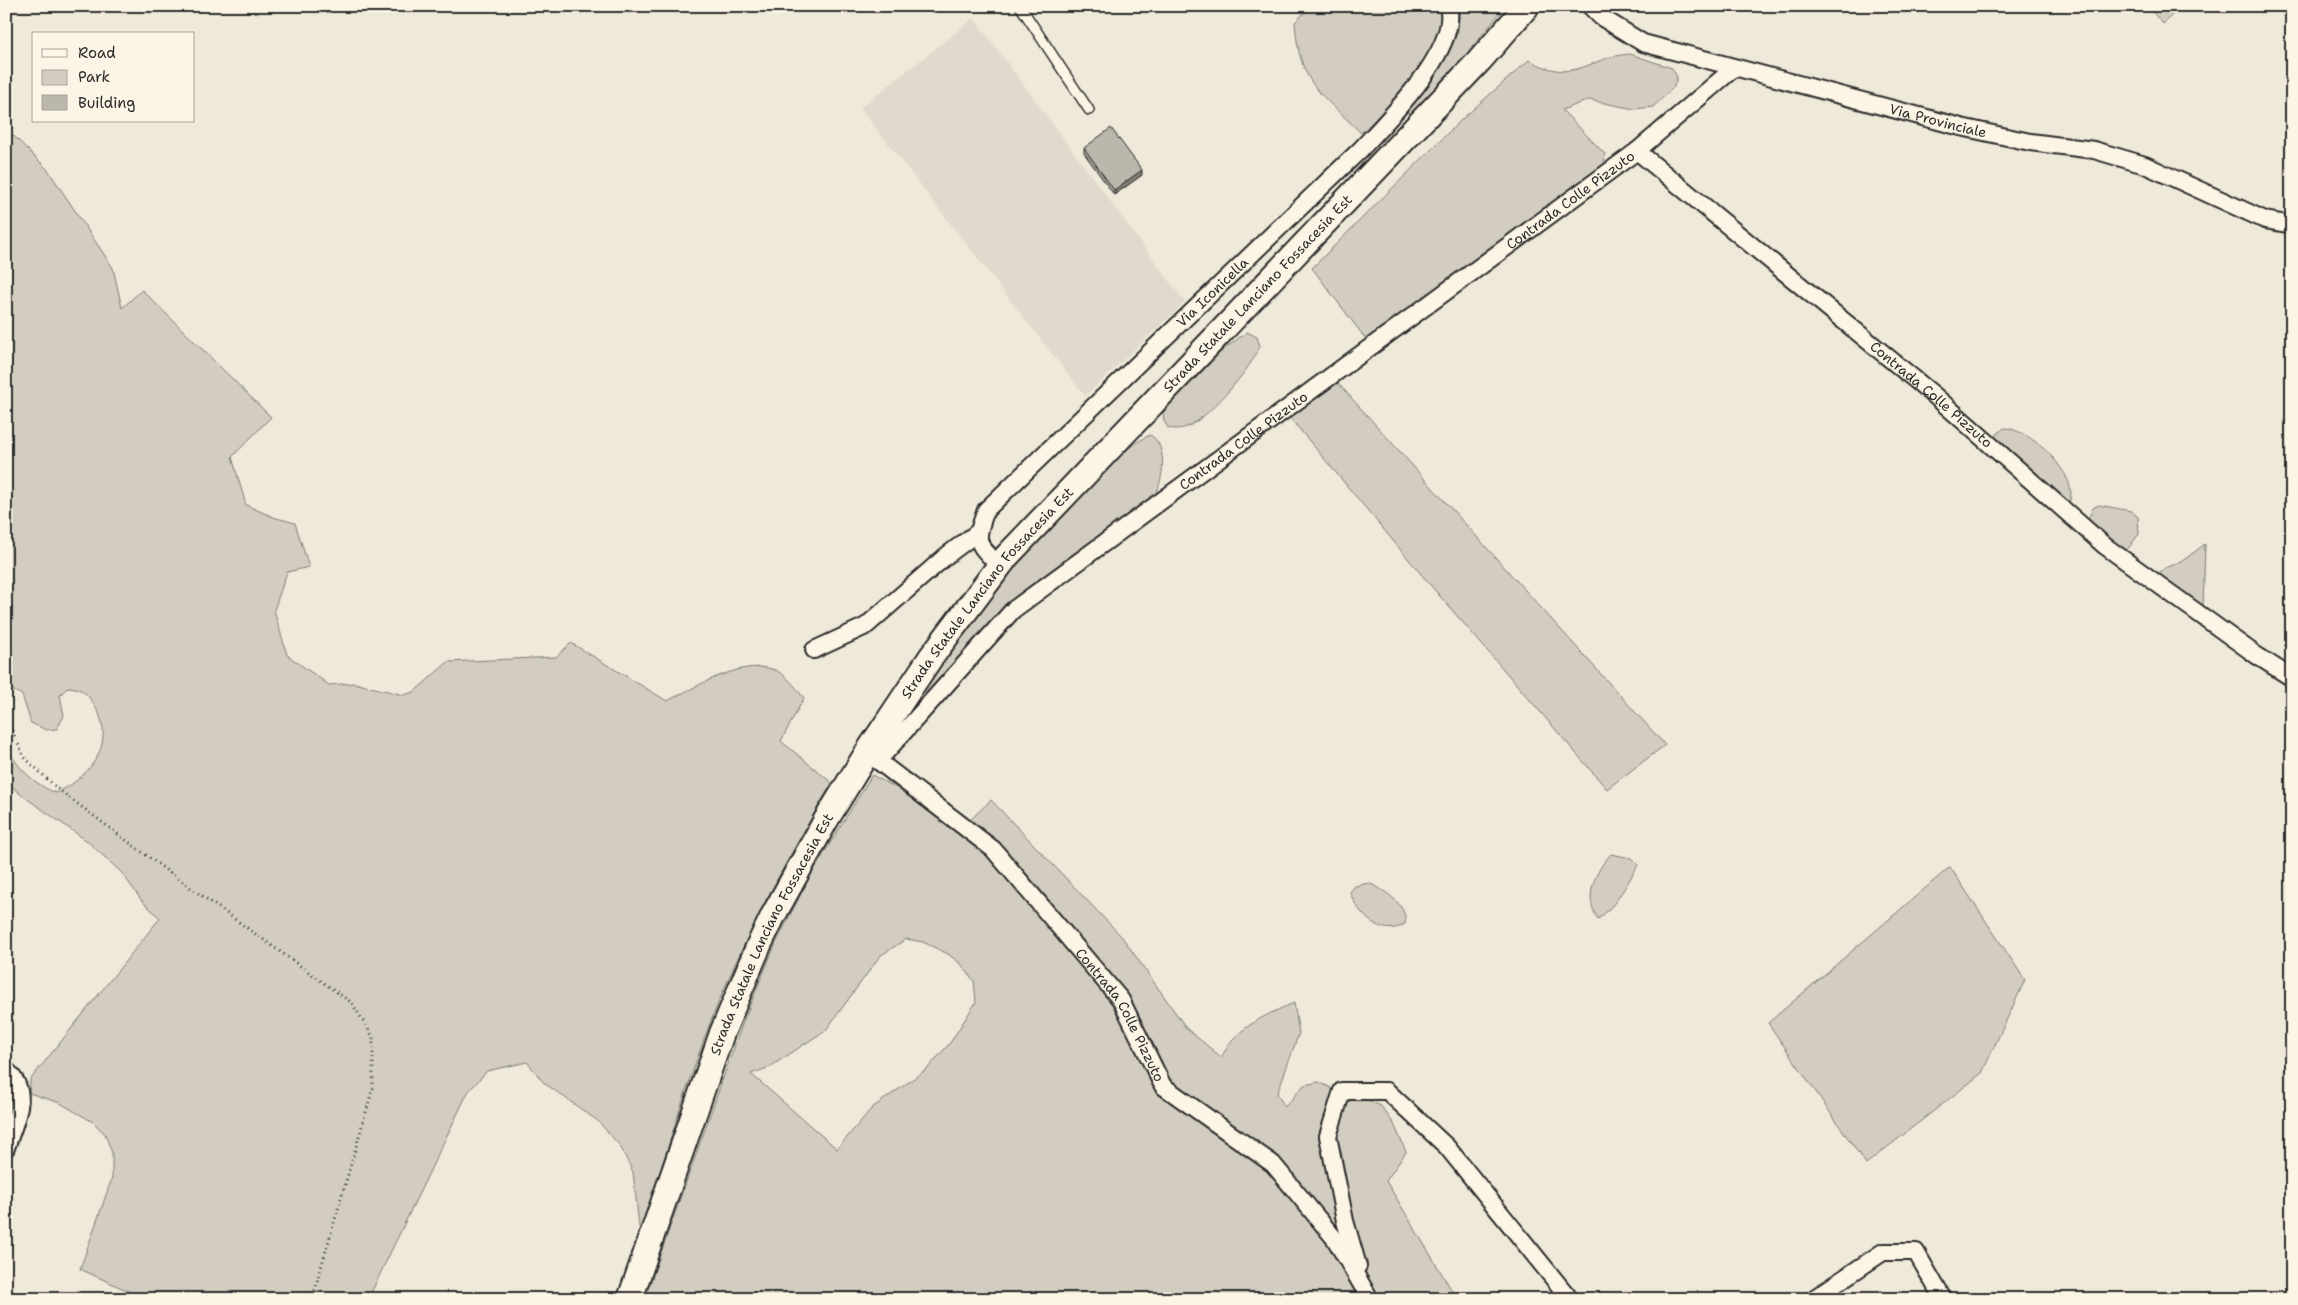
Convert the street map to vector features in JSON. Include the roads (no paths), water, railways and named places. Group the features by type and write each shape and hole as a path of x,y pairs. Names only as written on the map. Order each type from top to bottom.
{"main road":[{"name":"Strada Statale Lanciano Fossacesia Est","path":"630,1299 729,1016 774,914 818,835 872,757 931,657 1000,566 1480,60 1527,6"}],"street":[{"name":"Via Iconicella","path":"978,532 986,510 1361,149 1406,99 1436,57 1447,33 1450,14 1448,6"},
{"name":"Via Provinciale","path":"1590,6 1601,17 1643,43 1961,127 2030,142 2094,150 2145,165 2265,220 2292,225"},
{"path":"1637,152 1734,68"},
{"name":"Contrada Colle Pizzuto","path":"1368,1295 1335,1239 1273,1164 1163,1086 1121,1000 993,849 872,757 1013,610 1637,152 1935,396 2105,546 2256,655 2292,678"},
{"path":"814,650 866,626 946,556 978,532 981,548 1000,566"},
{"path":"6,1070 17,1080 22,1096 6,1148"},
{"path":"1368,1295 1345,1221 1328,1136 1342,1091 1387,1091 1447,1147 1570,1299"},
{"path":"1813,1299 1883,1252 1916,1252 1943,1299"}],"lane":[{"path":"1020,6 1089,110"}]}
